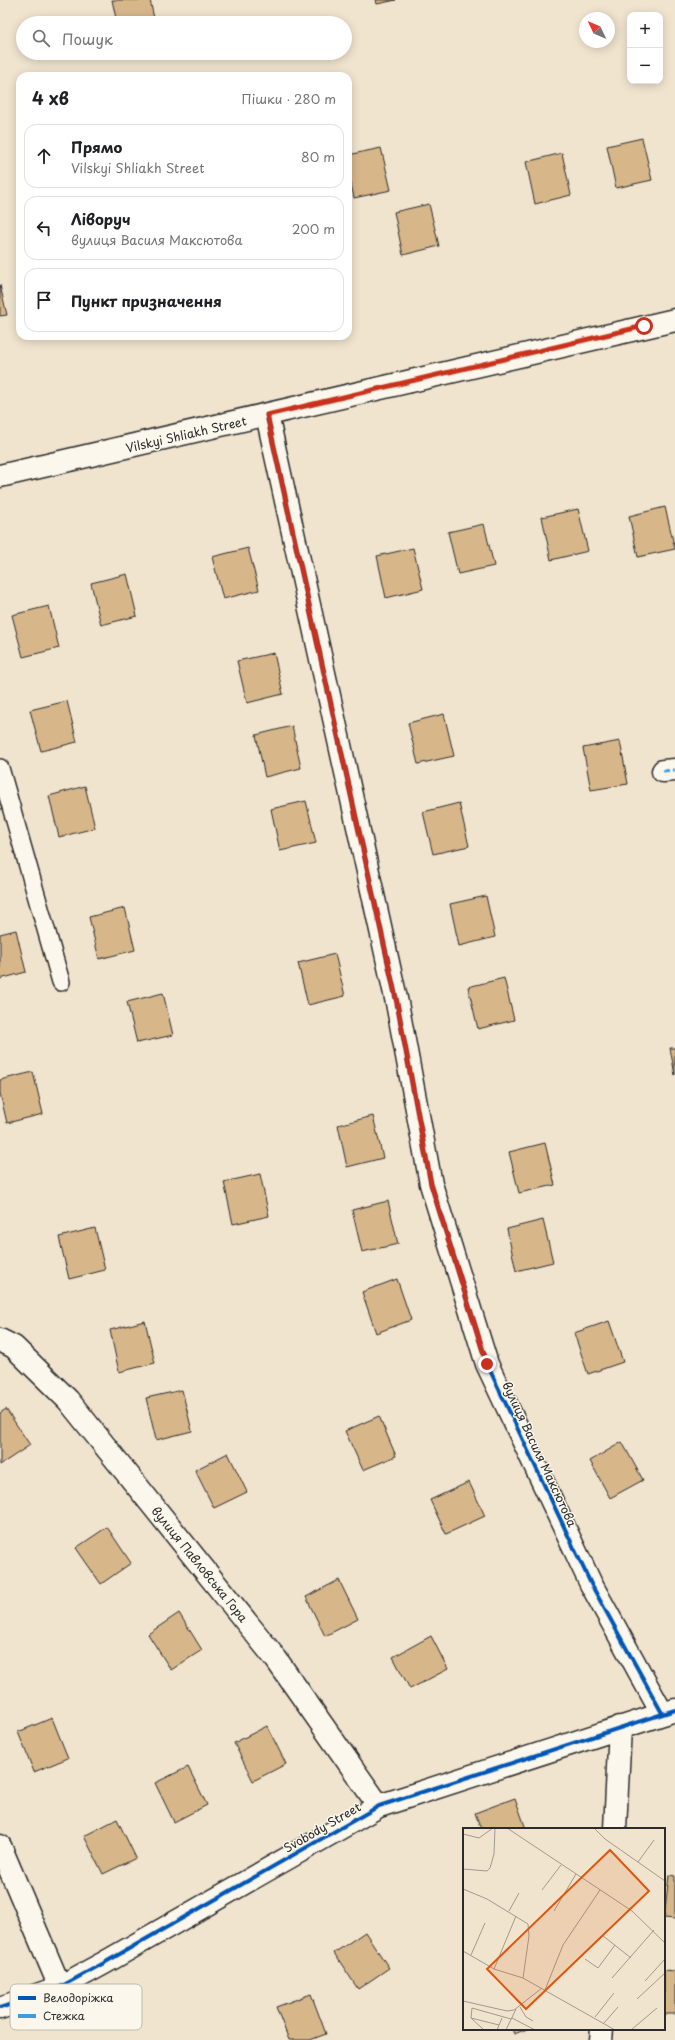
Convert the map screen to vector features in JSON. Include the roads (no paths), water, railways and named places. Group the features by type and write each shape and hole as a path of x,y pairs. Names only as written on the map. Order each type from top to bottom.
{"street":[{"name":"Vilskyi Shliakh Street","path":"0,476 675,320"},
{"name":"вулиця Василя Максютова","path":"267,415 397,1003 431,1184 487,1364 591,1584 669,1712"},
{"name":"вулиця Павловська Гора","path":"0,1340 14,1347 73,1406 276,1659 379,1806"},
{"name":"Svobody Street","path":"65,1984 379,1806 669,1712"},
{"path":"615,1828 620,1727"},
{"path":"0,1846 59,1984"},
{"name":"Svobody Street","path":"0,2008 10,2004"},
{"path":"601,2040 602,2030"}],"lane":[{"path":"0,768 61,982"}]}
